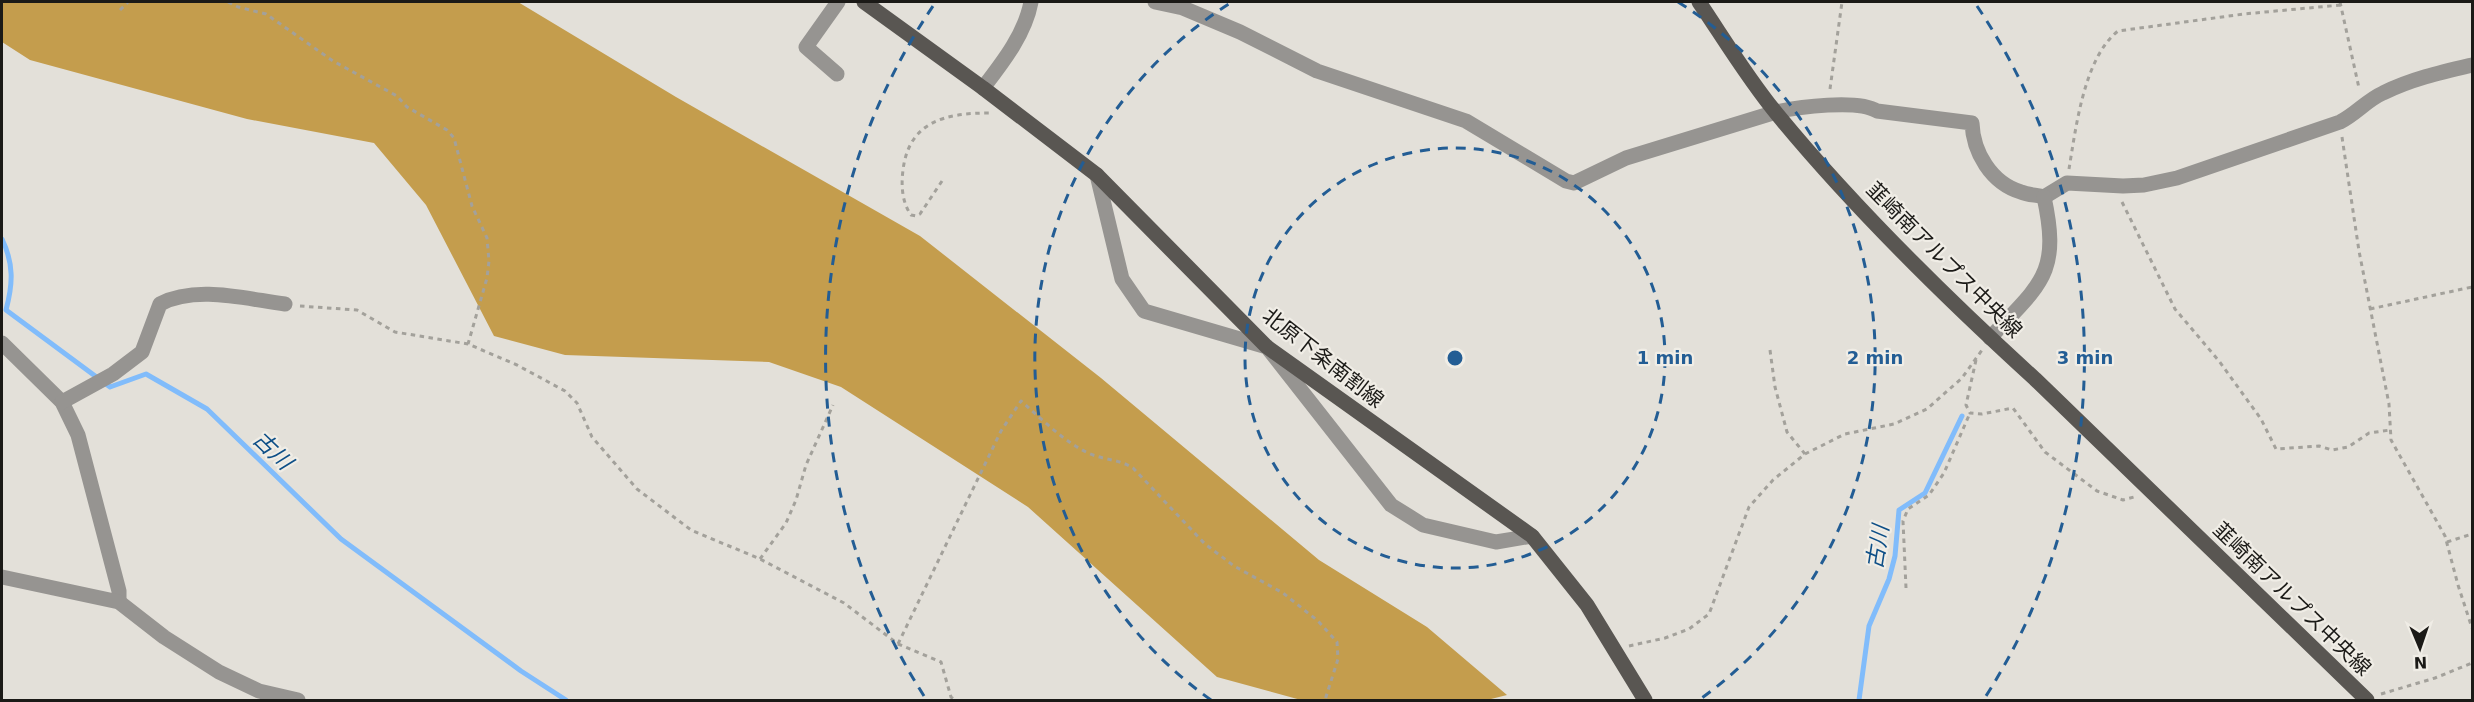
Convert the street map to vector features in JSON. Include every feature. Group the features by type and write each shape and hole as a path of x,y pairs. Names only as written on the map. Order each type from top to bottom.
{"main road":[{"name":"北原下条南割線","path":"864,2 1014,111 1096,175 1267,347 1532,536 1587,605 1645,700"},
{"name":"韮崎南アルプス中央線","path":"1699,2 1776,112 1827,173 1990,338 2366,699"}],"street":[{"path":"837,74 806,47 838,2"},
{"path":"1155,2 1183,8 1240,32 1317,71 1466,121 1566,182 1574,183 1626,158 1776,112 1796,107 1828,105 1870,106 1877,111 1972,123 1977,152 1986,165 2002,183 2020,192 2044,196 2067,183 2145,185 2177,178 2340,122 2363,108 2381,93 2433,75 2472,65"},
{"path":"983,88 1015,43 1033,3"},
{"path":"1096,175 1122,279 1144,311 1267,347 1391,505 1423,525 1496,542 1532,536"},
{"path":"1990,338 2040,284 2047,269 2051,253 2051,236 2044,196"},
{"path":"62,402 113,374 142,351 160,304 174,297 218,295 285,304"},
{"path":"2,343 62,402 78,435 119,591 119,602"},
{"path":"2,577 119,602 164,637 219,672 259,691 298,700"}],"path":[{"path":"120,10 128,2"},
{"path":"228,2 266,14 333,61 397,96 407,106 447,130 454,138 472,206 486,238 489,261 488,278 468,344"},
{"path":"1828,105 1842,2"},
{"path":"2067,183 2086,89 2108,39 2118,31 2341,3 2363,108"},
{"path":"942,181 920,214 911,215 904,202 902,178 904,161 914,136 947,116 963,112 1014,111"},
{"path":"2340,122 2359,251 2389,404 2391,440 2447,542 2472,628"},
{"path":"2114,186 2175,309 2219,361 2254,409 2276,449 2319,446 2332,450 2348,447 2369,433 2390,430"},
{"path":"2370,309 2472,287"},
{"path":"285,304 357,310 395,332 468,344 517,365 565,391 577,403 592,437 637,489 691,530 760,559 844,603 898,644 941,662 951,697 955,700"},
{"path":"1614,649 1665,638 1689,629 1709,614 1749,507 1773,480 1805,454 1845,434 1893,424 1926,409 1962,378 1990,338"},
{"path":"1770,350 1775,387 1787,432 1805,454"},
{"path":"1906,588 1903,521 1908,509 1929,495 1944,473 1970,413 1966,405 1976,358"},
{"path":"898,644 1001,431 1021,401 1066,440 1090,454 1122,462 1133,468 1205,544 1234,566 1283,593 1318,621 1337,642 1338,659 1325,700"},
{"path":"760,559 786,523 796,500 806,465 833,405"},
{"path":"1970,413 1982,414 2013,408 2045,452 2097,491 2123,500 2152,492"},
{"path":"2447,542 2472,534"},
{"path":"2366,699 2436,678 2472,663"}],"shaded area":[{"path":"2,2 518,2 676,97 920,236 1101,378 1319,560 1427,627 1507,695 1487,700 1301,700 1217,677 1028,507 841,387 769,362 565,355 494,336 426,205 374,143 247,119 30,60 2,42"}],"waterway":[{"name":"古川","path":"2,239 9,257 11,274 6,310 110,387 146,374 207,409 341,539 521,671 566,700"},
{"name":"古川","path":"1859,700 1869,626 1889,579 1895,556 1899,510 1925,493 1962,416"}]}
